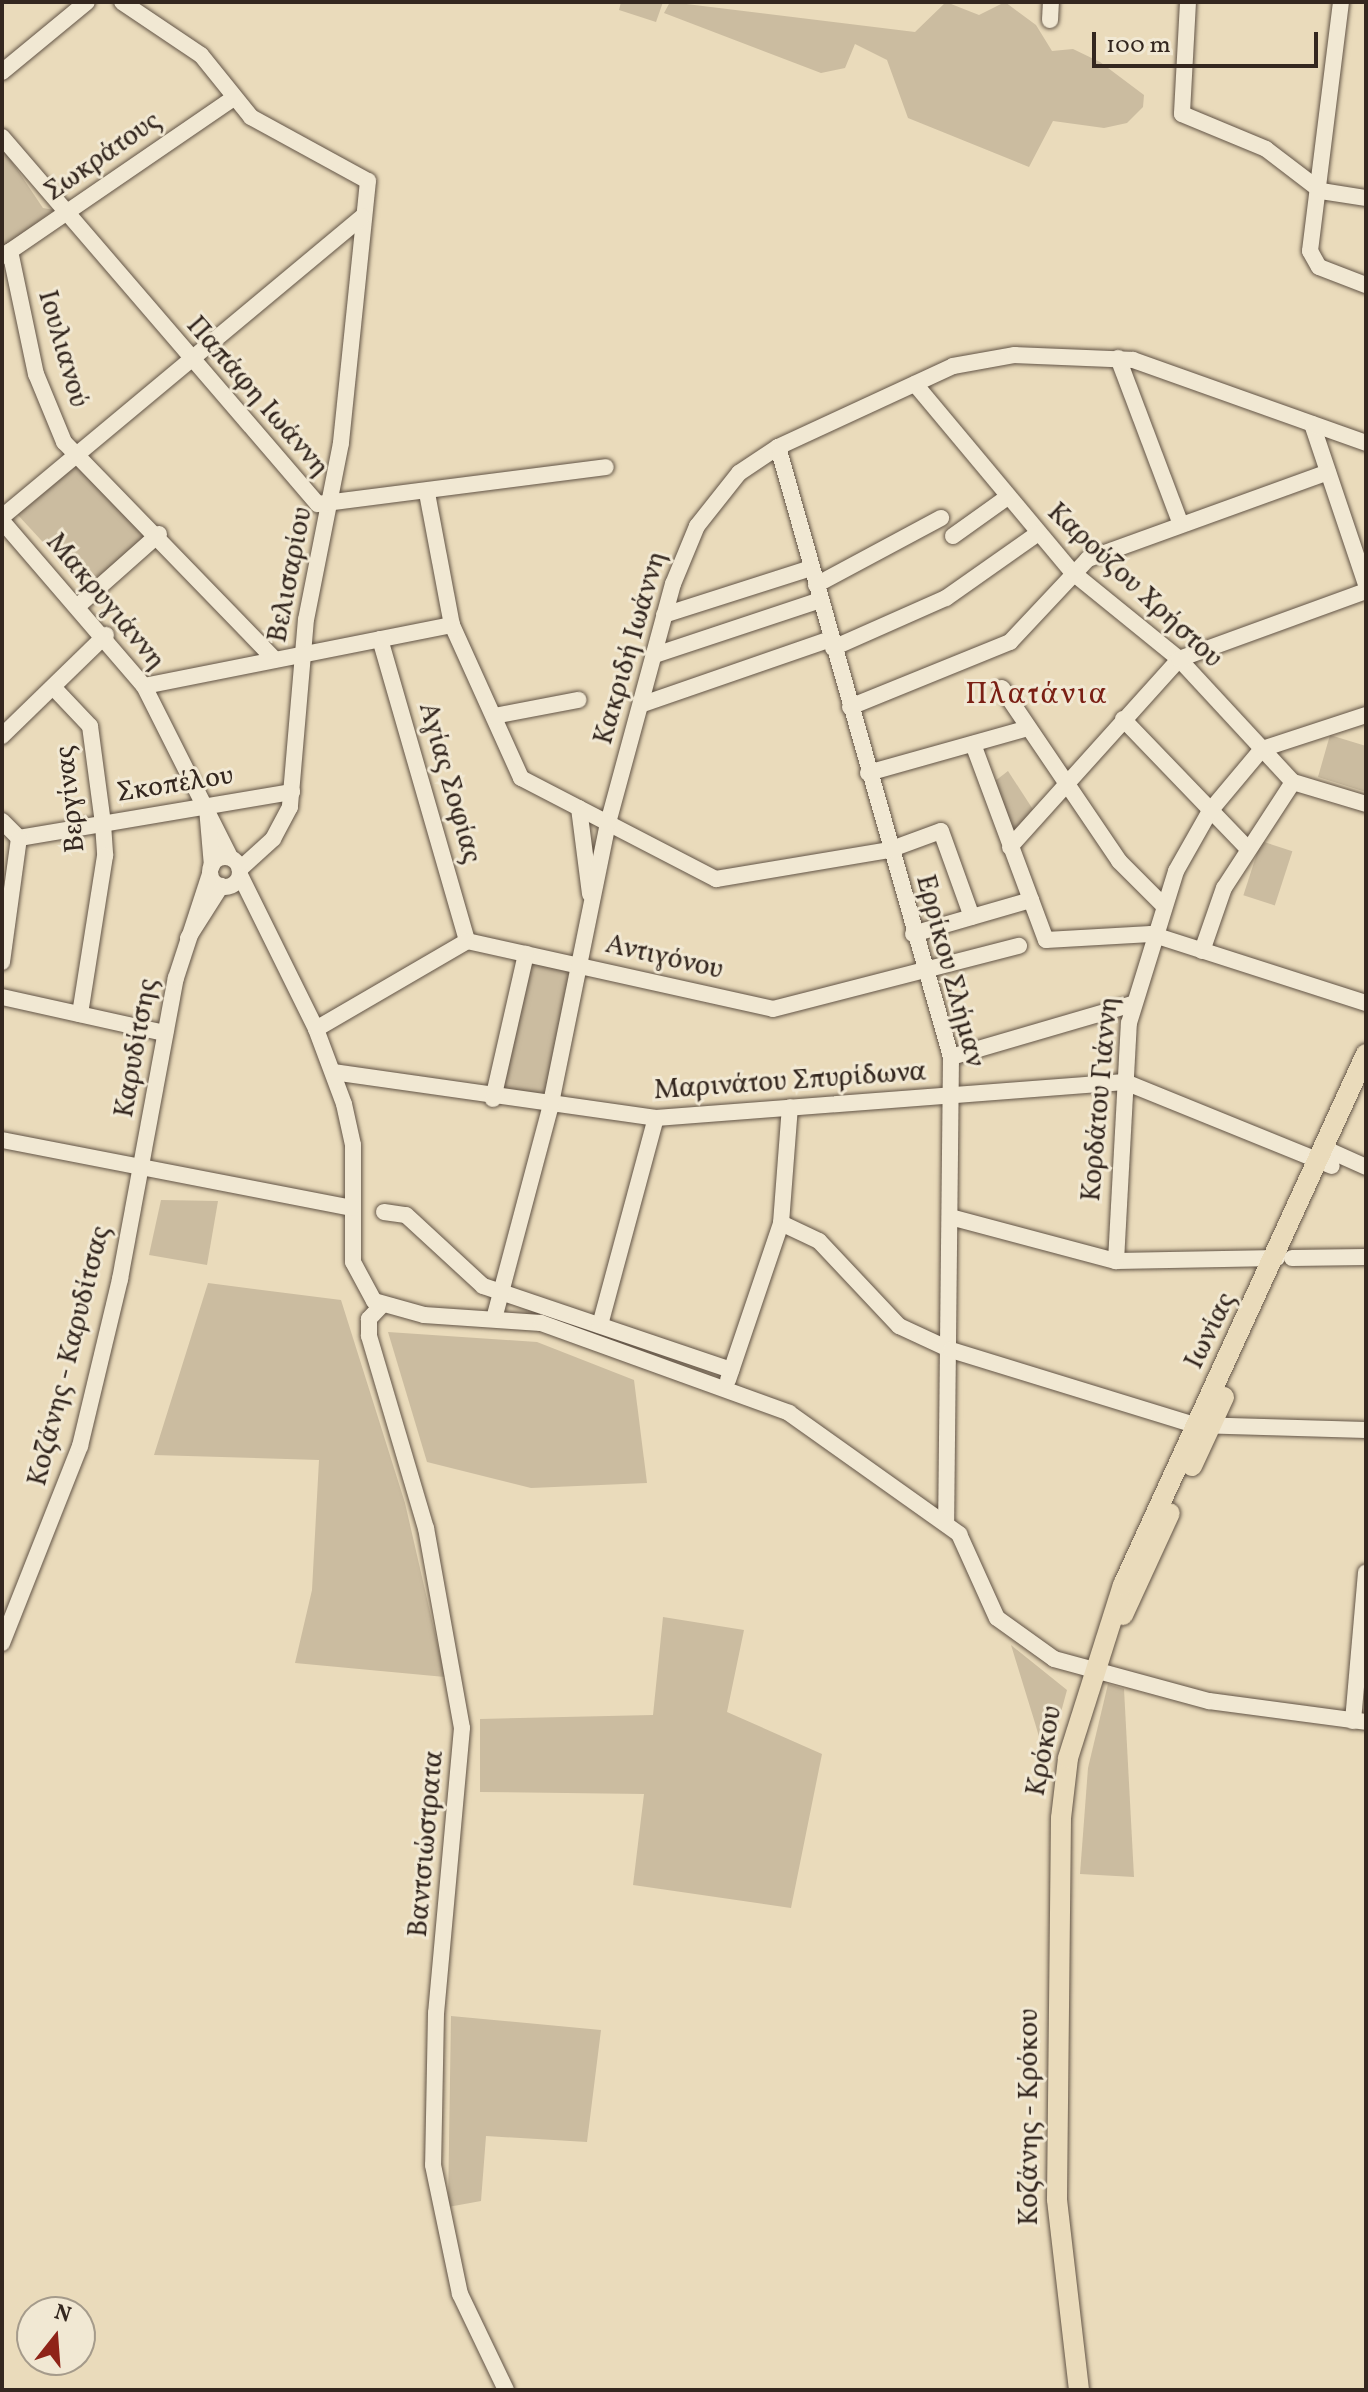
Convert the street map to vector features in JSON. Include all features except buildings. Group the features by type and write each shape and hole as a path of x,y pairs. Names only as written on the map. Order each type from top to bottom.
{"main road":[{"name":"Ιωνίας","path":"1094,1672 1203,1426 1284,1258 1328,1158 1366,1054"},
{"name":"Ιωνίας","path":"1328,1158 1366,1086"},
{"name":"Κρόκου","path":"1060,1842 1068,1758 1094,1672"},
{"name":"Κοζάνης - Κρόκου","path":"1060,1842 1057,2199 1079,2390"}],"street":[{"path":"2,72 87,2"},
{"path":"122,2 201,55 232,99"},
{"path":"1050,20 1051,2"},
{"path":"1188,2 1177,102 1194,125 1266,149 1321,191 1366,198"},
{"path":"1341,2 1313,261 1366,285"},
{"name":"Βελισαρίου","path":"226,873 287,819 292,792 302,655 331,507 366,176 275,131 232,99"},
{"name":"Σωκράτους","path":"6,254 232,99"},
{"name":"Παπάφη Ιωάννη","path":"2,137 300,491 331,507 606,467"},
{"path":"2,519 362,217"},
{"name":"Ιουλιανού","path":"6,254 40,387 74,457"},
{"name":"Κακριδή Ιωάννη","path":"495,1315 550,1108 608,823 643,704 664,615 707,509 739,473 778,447 978,358 1118,358 1366,443"},
{"path":"1118,358 1181,525"},
{"name":"Καρούζου Χρήστου","path":"915,384 1006,498 1072,572 1179,659 1293,782"},
{"path":"1312,424 1366,584"},
{"name":"Ερρίκου Σλήμαν","path":"778,447 889,850 951,1057 954,1218 946,1524"},
{"path":"74,457 159,534 275,660"},
{"path":"850,707 1010,642 1072,572 1181,525 1328,472"},
{"path":"427,493 452,625 521,778 716,879 889,850 945,834 972,917"},
{"path":"953,536 1006,498"},
{"path":"655,655 816,584 941,518"},
{"name":"Μακρυγιάννη","path":"2,519 106,635 144,686 207,806 226,873 273,941 316,1029 333,1072 352,1136 351,1208 357,1279 381,1306"},
{"path":"79,605 159,534"},
{"path":"643,704 832,643 946,598 1037,534"},
{"path":"664,615 816,584"},
{"path":"1010,847 1179,659 1366,591"},
{"path":"144,686 452,625"},
{"path":"2,736 106,635"},
{"name":"Αγίας Σοφίας","path":"380,639 467,941"},
{"name":"Βεργίνας","path":"53,687 90,726 103,824 105,856 80,1014"},
{"path":"1002,688 1028,728 1070,779 1119,861 1162,904"},
{"path":"494,716 578,700"},
{"path":"1262,749 1366,715"},
{"path":"1123,719 1247,848"},
{"path":"868,773 1028,728"},
{"path":"973,744 1046,940 1151,934 1366,1003"},
{"name":"Κορδάτου Γιάννη","path":"1116,1261 1132,1004 1151,934 1162,904 1210,811 1262,749"},
{"path":"1202,951 1247,848 1293,782 1366,804"},
{"name":"Σκοπέλου","path":"19,838 292,792"},
{"path":"579,808 592,907"},
{"path":"2,821 19,838 2,962"},
{"name":"Καρυδίτσης","path":"142,1167 165,1033 187,939 226,873"},
{"path":"913,934 1031,900"},
{"path":"316,1029 467,941"},
{"name":"Αντιγόνου","path":"467,941 773,1009 1019,946"},
{"path":"493,1099 526,954"},
{"path":"2,997 165,1033"},
{"path":"951,1057 1132,1004"},
{"name":"Μαρινάτου Σπυρίδωνα","path":"333,1072 550,1108 656,1118 790,1107 953,1099 1125,1082 1328,1158 1366,1167"},
{"path":"725,1388 781,1223 790,1107"},
{"path":"600,1325 656,1118"},
{"path":"2,1140 351,1208"},
{"name":"Κοζάνης - Καρυδίτσας","path":"2,1643 80,1446 142,1167"},
{"path":"384,1212 406,1215 483,1286 731,1370"},
{"path":"954,1218 1116,1261 1366,1257"},
{"path":"781,1223 819,1241 899,1326 951,1350 1203,1426 1366,1430"},
{"path":"381,1306 424,1315 495,1315 541,1323 725,1388 819,1430 946,1524 972,1551 997,1618 1044,1653 1094,1672 1209,1701 1359,1722 1366,1573"},
{"name":"Βαντσιώστρατα","path":"381,1306 369,1319 369,1336 426,1528 462,1728 436,2025 433,2165 460,2294 506,2390"}],"shaded area":[{"path":"621,2 663,2 656,22 619,10"},
{"path":"670,2 915,32 946,2 979,15 1005,2 1036,25 1052,51 1073,49 1100,62 1144,95 1143,107 1127,123 1104,128 1053,121 1029,167 908,118 887,60 855,44 845,68 821,73 664,13"},
{"path":"2,147 43,208 54,210 2,248"},
{"path":"74,465 151,534 87,590 17,514"},
{"path":"1330,735 1366,746 1366,792 1318,777"},
{"path":"1008,771 1034,811 1012,832 995,781"},
{"path":"1261,841 1292,851 1275,905 1243,895"},
{"path":"530,961 571,970 544,1099 503,1090"},
{"path":"161,1200 218,1201 207,1265 149,1255"},
{"path":"208,1283 341,1300 405,1503 445,1677 295,1663 312,1590 319,1460 154,1455"},
{"path":"388,1332 537,1342 634,1380 647,1483 531,1488 427,1462"},
{"path":"663,1617 744,1630 727,1712 822,1754 791,1908 633,1885 644,1794 480,1792 480,1719 653,1715"},
{"path":"1011,1645 1067,1690 1047,1764 1035,1723"},
{"path":"1108,1684 1124,1689 1134,1877 1080,1874 1088,1768"},
{"path":"451,2016 601,2030 587,2142 486,2136 481,2201 448,2207"}],"district":[{"name":"Πλατάνια","path":"1037,695"}]}
